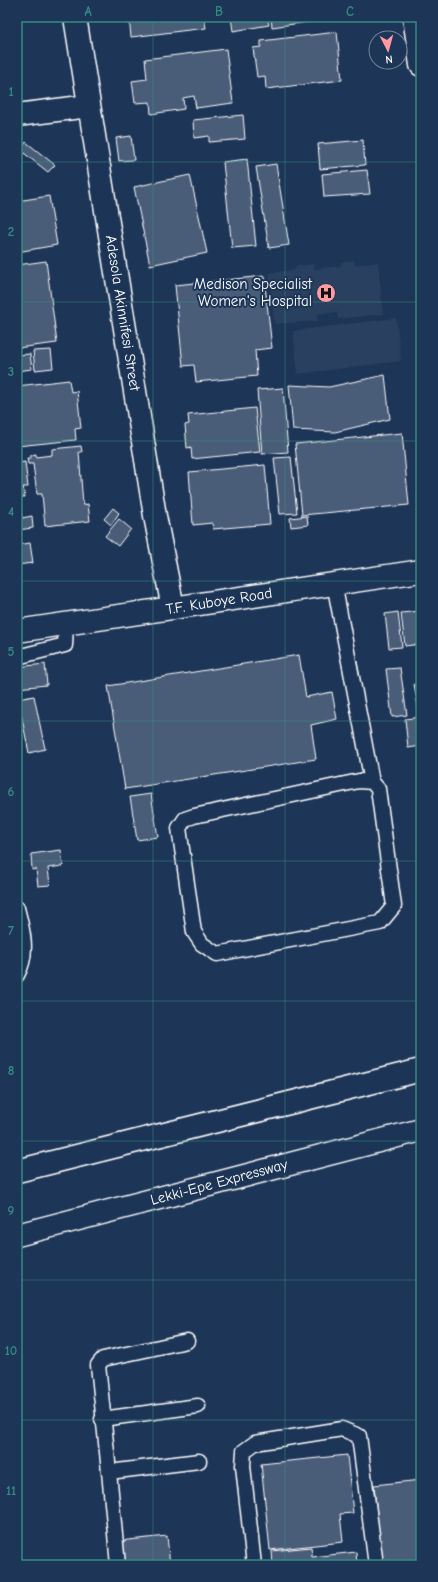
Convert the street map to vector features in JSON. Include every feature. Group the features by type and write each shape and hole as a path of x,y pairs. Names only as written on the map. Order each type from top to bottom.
{"main road":[{"name":"Adesola Akinnifesi Street","path":"75,17 156,516 173,608"},
{"path":"414,17 421,66"},
{"path":"17,115 90,106"},
{"name":"T.F. Kuboye Road","path":"17,631 421,571"},
{"path":"17,1171 421,1070"},
{"name":"Lekki-Epe Expressway","path":"17,1235 421,1130"}],"lane":[{"path":"334,583 372,782 378,789 394,906 387,917 380,923 217,954 202,944 194,932 179,828 185,819 359,781 372,782"},
{"path":"17,656 65,645 66,624"},
{"path":"17,908 25,946 22,966 17,975"},
{"path":"118,1565 97,1372 98,1365 103,1359 187,1341"},
{"path":"102,1419 198,1406"},
{"path":"254,1565 244,1466 244,1451 255,1443 342,1429 359,1436 376,1565"},
{"path":"109,1472 199,1461"}],"shaded area":[{"name":"Medison Specialist Women's Hospital","path":"354,260 355,265 378,262 383,314 338,319 337,312 317,314 318,321 274,324 269,273 295,270 295,266 314,264 314,269 341,266 342,262"},
{"name":"Medison Specialist Women's Hospital","path":"396,318 401,361 298,374 293,331"}],"building":[{"path":"129,17 204,17 206,28 131,37"},
{"path":"231,17 267,17 269,25 233,31"},
{"path":"271,17 345,17 272,27"},
{"path":"337,32 342,80 266,89 265,76 257,77 253,48 261,47 261,41"},
{"path":"226,49 233,103 196,108 194,96 183,98 184,109 151,114 150,102 135,103 132,81 147,79 145,59"},
{"path":"243,115 245,139 209,142 209,136 194,138 193,120"},
{"path":"131,136 134,160 119,161 116,138"},
{"path":"17,140 20,153 17,154"},
{"path":"363,140 365,165 320,169 318,144"},
{"path":"26,142 55,165 48,172 20,150"},
{"path":"247,159 256,246 232,248 223,162"},
{"path":"276,164 289,245 269,248 256,167"},
{"path":"367,170 370,194 324,197 322,174"},
{"path":"190,175 207,253 150,265 134,187"},
{"path":"49,196 57,245 17,252 17,201"},
{"path":"46,261 57,343 17,348 17,265"},
{"path":"264,276 272,348 255,350 257,376 196,382 194,365 183,366 175,285"},
{"path":"51,350 53,368 35,370 33,351"},
{"path":"30,354 32,369 17,371 17,355"},
{"path":"385,375 390,419 335,432 293,430 289,385 329,387"},
{"path":"69,380 71,392 77,391 81,428 75,429 76,440 17,446 17,386"},
{"path":"283,388 288,452 262,454 257,390"},
{"path":"255,408 260,452 192,459 191,447 187,448 185,425 189,424 188,415"},
{"path":"402,433 409,505 302,515 295,444"},
{"path":"81,446 82,452 79,452 83,505 88,504 90,521 45,526 42,494 37,494 33,464 28,464 27,458 31,458 31,455 36,454 36,457 52,455 52,449"},
{"path":"291,457 297,513 280,514 274,458"},
{"path":"25,462 28,487 23,487 25,497 20,497 22,518 32,516 33,528 17,530 17,463"},
{"path":"265,465 270,524 213,529 212,523 193,525 189,472"},
{"path":"113,508 119,513 111,525 104,519"},
{"path":"307,516 308,525 291,527 290,518"},
{"path":"119,519 131,529 118,546 105,536"},
{"path":"30,543 33,563 17,565 17,545"},
{"path":"421,611 421,644 405,646 401,613"},
{"path":"398,612 402,647 389,648 385,614"},
{"path":"299,655 306,697 332,692 337,719 311,725 316,759 125,789 108,686"},
{"path":"45,664 47,685 17,688 17,667"},
{"path":"400,668 407,715 392,717 386,669"},
{"path":"421,683 421,707 418,707 414,684"},
{"path":"34,696 45,749 29,753 18,699"},
{"path":"421,717 421,746 408,748 405,719"},
{"path":"151,794 158,837 137,840 130,797"},
{"path":"61,850 63,866 48,868 50,885 38,886 36,869 32,870 31,854"},
{"path":"347,1455 353,1513 340,1514 343,1542 270,1550 261,1464"},
{"path":"421,1480 421,1565 382,1565 374,1485"},
{"path":"167,1536 170,1565 121,1565 119,1541"},
{"path":"311,1547 312,1557 356,1552 357,1565 273,1565 272,1551"}],"place":[{"name":"Medison Specialist Women's Hospital","path":"326,293"}]}
